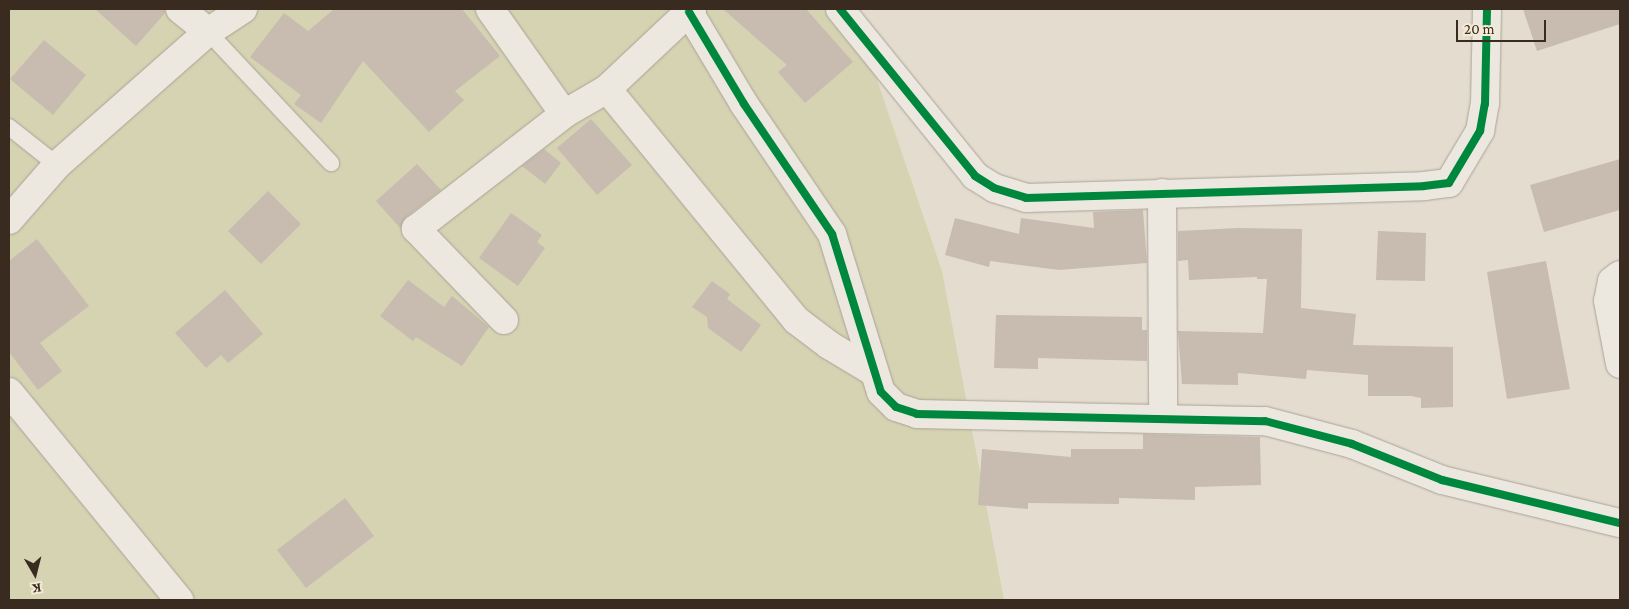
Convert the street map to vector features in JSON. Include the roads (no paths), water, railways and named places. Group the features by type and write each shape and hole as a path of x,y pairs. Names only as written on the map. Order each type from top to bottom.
{"street":[{"path":"180,9 208,32"},
{"path":"9,220 57,165 208,32 243,9"},
{"path":"490,9 564,114"},
{"path":"840,9 975,176 994,188 1026,198 1424,186 1448,183 1480,131 1485,104 1487,9"},
{"path":"504,320 416,229 564,114 606,89 691,10 744,104 832,234 881,392 896,407 917,414 1163,418 1273,423 1352,444 1442,480 1620,523"},
{"path":"606,89 796,320 829,345 874,372"},
{"path":"1162,193 1163,418"},
{"path":"1620,275 1612,281 1608,301 1620,364"},
{"path":"9,392 178,600"}],"lane":[{"path":"208,32 331,163"},
{"path":"9,127 57,165"}]}
